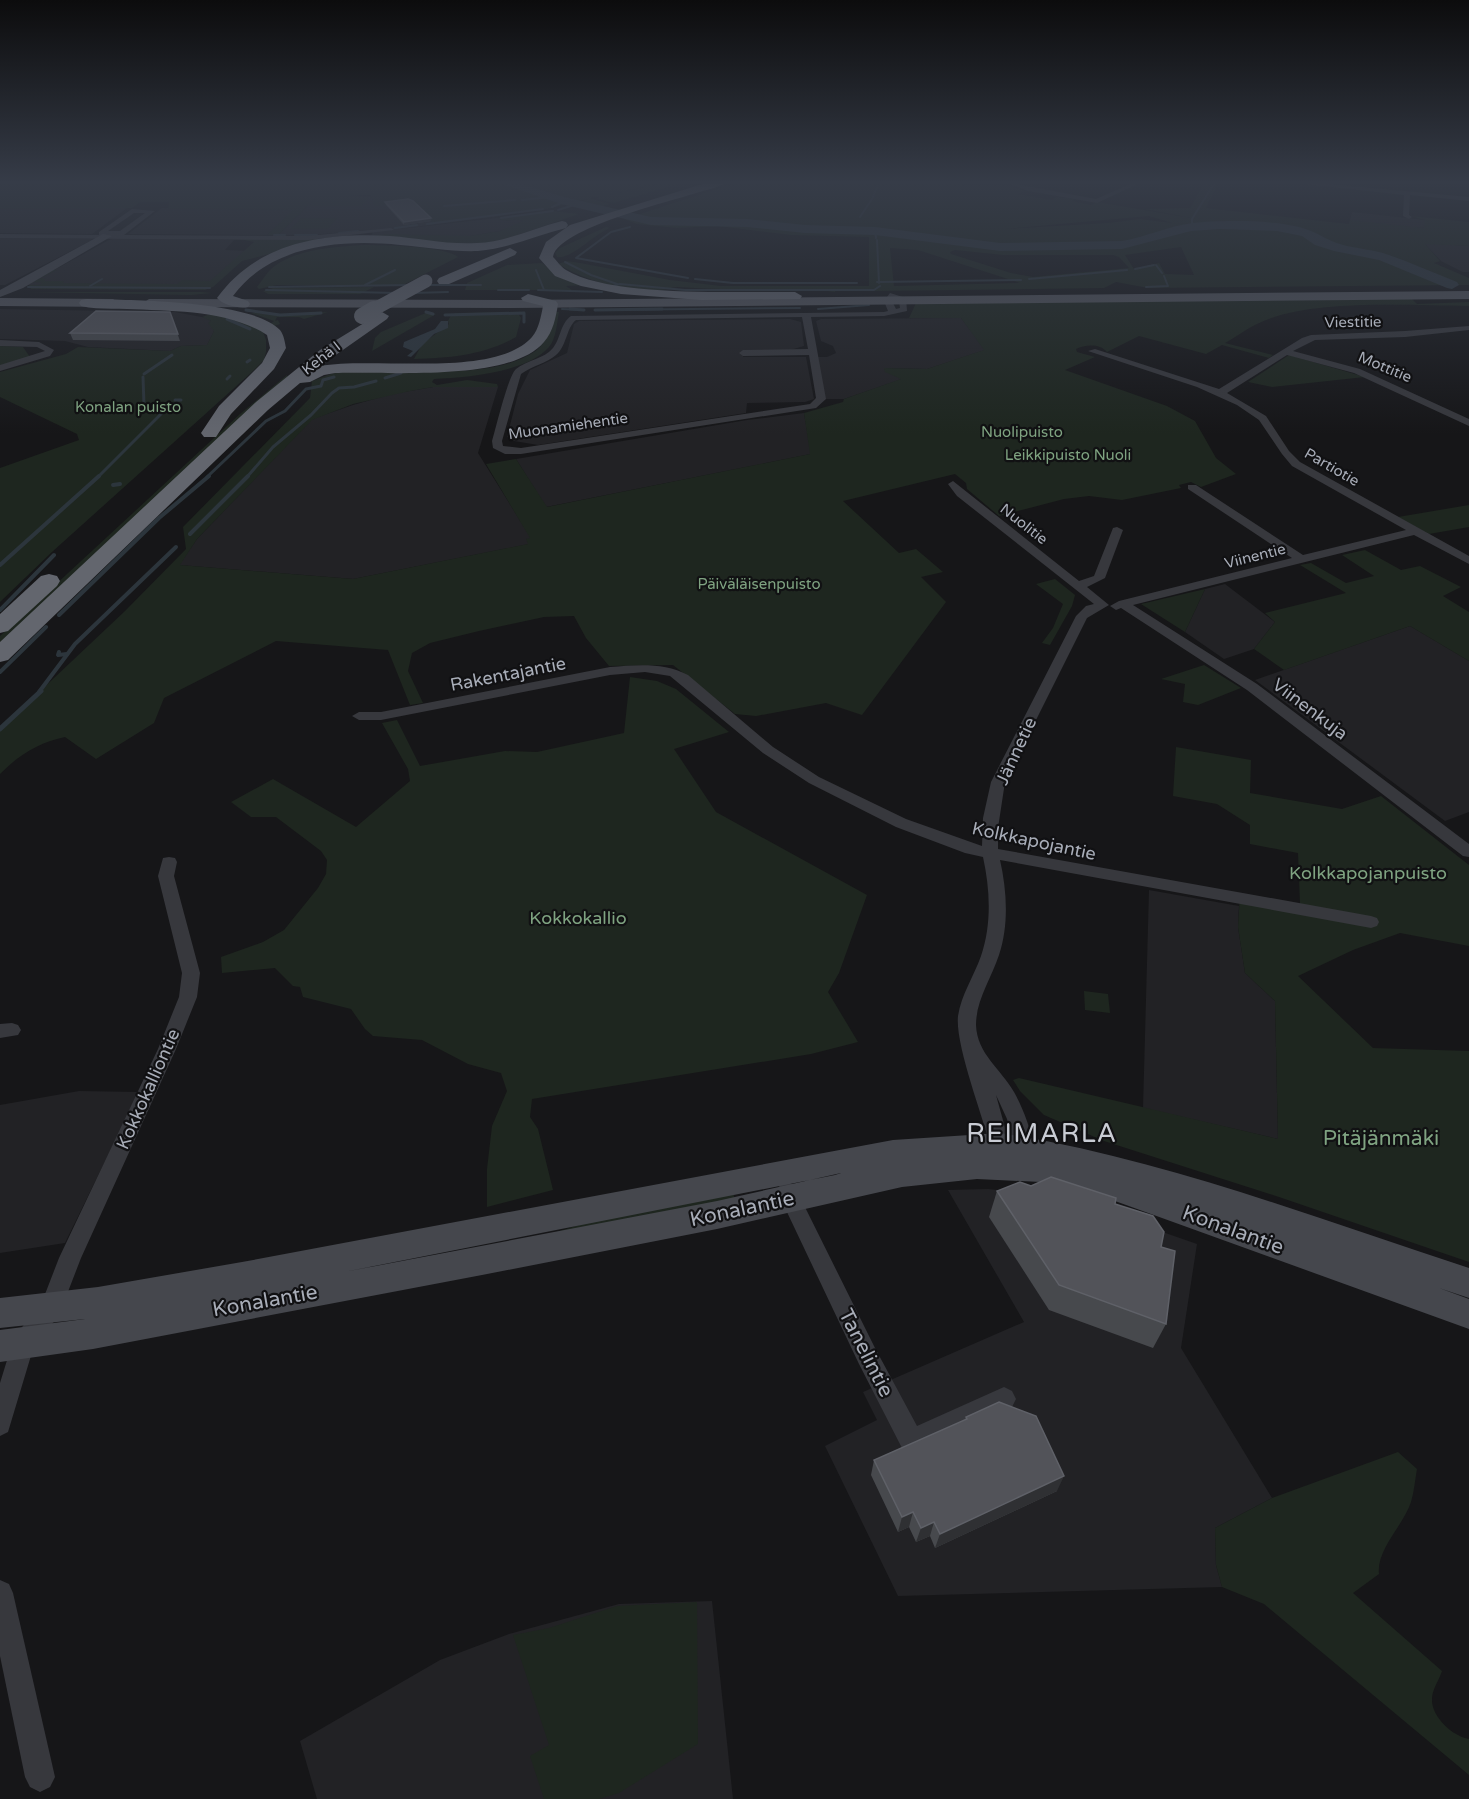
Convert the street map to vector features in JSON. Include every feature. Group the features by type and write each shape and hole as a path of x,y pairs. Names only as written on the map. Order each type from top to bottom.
{"highway":[{"path":"243,304 224,298 253,266"},
{"path":"264,298 243,293 268,266"},
{"path":"445,276 455,266"},
{"name":"Kehä I","path":"0,655 262,406 311,364 355,332 445,276 468,266"},
{"name":"Kehä I","path":"80,552 210,433 292,364 362,316 426,281 472,266"},
{"path":"551,266 556,272 578,281 619,290 651,293 795,296"},
{"path":"262,406 285,395 307,376 326,369 454,366 480,363 511,355 528,347 541,335 551,303 527,301"},
{"path":"355,332 338,356 345,361 442,362 471,359 500,352 522,341 531,329 535,310 527,301"},
{"path":"86,303 218,312 243,316 269,328 277,335 279,345 272,360 222,412 210,433"},
{"path":"0,626 63,568"}],"main road":[{"path":"2,298 55,266"},
{"path":"2,298 86,303 243,304 795,296 894,302 1220,290 1469,290"},
{"path":"551,303 894,302 1257,295 1469,295"},
{"path":"2,298 527,301"},
{"name":"Konalantie","path":"0,1313 51,1308 785,1186 960,1167 1013,1154 1081,1159 1160,1181 1469,1283"},
{"name":"Konalantie","path":"1013,1154 1060,1174 1120,1189 1469,1314"},
{"name":"Konalantie","path":"11,1345 78,1336 397,1277 785,1186"}],"street":[{"name":"Muonamiehentie","path":"813,352 820,399 813,405 521,451 505,451 497,445 517,373 556,351 563,341 571,319 590,316 806,315 894,302"},
{"path":"743,353 813,352 806,315"},
{"name":"Viestitie","path":"1218,394 1305,340 1320,335 1405,334 1466,330"},
{"path":"0,343 39,345 50,350 39,358 0,368"},
{"name":"Partiotie","path":"1092,351 1218,394 1260,415 1287,456 1296,464 1469,561"},
{"name":"Mottitie","path":"1285,352 1357,371 1469,423"},
{"name":"Nuolitie","path":"953,484 961,494 1078,586"},
{"path":"1192,487 1301,560"},
{"path":"1078,586 1099,578 1117,530"},
{"name":"Viinentie","path":"1103,606 1123,604 1415,531"},
{"path":"1078,586 1103,606"},
{"name":"Viinenkuja","path":"1123,604 1252,687 1469,852"},
{"name":"Jännetie","path":"1013,1154 968,1038 968,1016 971,1003 985,972 996,932 995,862 991,854 991,826 998,782 1082,616 1089,609 1103,606"},
{"name":"Rakentajantie","path":"359,716 381,716 610,671 645,668 664,670"},
{"name":"Kolkkapojantie","path":"664,670 682,678 768,750 814,780 901,823 971,849 1371,922"},
{"name":"Kokkokalliontie","path":"11,1345 51,1308 70,1258 167,1049 188,997 191,973 166,876 170,862"},
{"name":"Tanelintie","path":"785,1186 862,1346 912,1441 1004,1400"},
{"path":"0,1424 11,1345"},
{"path":"0,1593 40,1777"}],"shaded area":[{"path":"0,266 42,266 5,285 0,285"},
{"path":"62,266 234,266 216,282 192,286 27,285"},
{"path":"1451,266 1469,266 1469,272 1463,272"},
{"path":"0,309 175,312 207,318 212,322 214,331 207,345 181,346 170,351 88,347 65,341 0,339"},
{"path":"961,318 985,350 927,369 885,368 902,379 844,399 823,399 817,357 827,357 836,353 833,346 821,341 816,321 821,319"},
{"path":"790,319 801,322 804,346 790,350 743,350 743,357 806,357 814,399 805,402 747,403 746,413 538,445 514,441 507,437 518,394 530,370 567,353 574,324 579,321"},
{"path":"441,321 448,321 448,328 434,334 411,357 407,356 413,351 403,347 404,342 435,329"},
{"path":"433,387 498,387 478,453 531,538 529,544 353,579 179,565 197,539 312,419 392,394"},
{"path":"804,413 811,454 546,507 516,459 747,420"},
{"path":"1225,584 1275,622 1254,649 1224,659 1185,632 1205,589"},
{"path":"1410,626 1469,661 1469,812 1445,821 1255,680"},
{"path":"1149,890 1239,906 1238,927 1245,973 1275,1001 1278,1139 1143,1108"},
{"path":"79,1091 139,1092 65,1243 0,1253 0,1105"},
{"path":"988,1189 1062,1197 1197,1244 1181,1348 1272,1498 1215,1528 1216,1565 1222,1587 898,1596 825,1446 877,1420 863,1392 1024,1322 948,1190"},
{"path":"712,1601 733,1799 317,1799 300,1741 440,1660 509,1634 619,1604"}],"green space":[{"path":"227,266 236,266 213,287 205,290 31,289 29,285 39,285 42,283 34,282 53,270 57,270 41,278 46,279 44,281 64,281 63,283 177,284 182,280 210,281"},
{"path":"275,266 440,266 401,286 277,285 259,289 257,287"},
{"path":"505,266 546,266 553,272 586,285 566,286 572,290 465,290 467,283"},
{"path":"562,266 594,266 670,280 721,286 869,286 869,266 892,266 894,286 1020,283 967,266 989,266 1033,277 1129,268 1127,266 1132,266 1134,269 1161,266 1165,274 1194,275 1190,266 1441,266 1469,278 1469,285 1148,288 1116,282 1104,288 876,291 836,289 835,292 678,287 646,290 606,284 581,276"},
{"path":"374,287 360,294 268,294 263,291 273,288"},
{"path":"23,292 201,292 212,293 191,295"},
{"name":"Päiväläisenpuisto","path":"1411,298 1417,304 1469,302 1469,306 1360,305 1304,310 1257,324 1225,343 1273,355 1269,358 1222,345 1206,354 1139,336 1107,352 1100,347 1092,346 1076,349 1077,352 1095,357 1065,370 1167,406 1195,421 1216,458 1236,474 1201,487 1191,482 1179,485 1181,488 1122,500 1089,496 1064,499 999,516 967,489 966,483 955,474 843,501 899,553 916,549 943,572 921,577 946,602 862,715 826,703 756,716 735,714 673,665 609,666 586,638 574,616 544,617 430,643 412,653 408,671 423,703 410,705 388,650 276,641 164,698 154,723 96,759 65,737 46,742 30,750 0,774 0,729 125,611 186,549 183,527 310,398 312,381 331,374 365,370 466,370 491,368 514,362 538,349 548,334 556,312 559,312 553,340 539,356 526,363 495,372 434,379 432,382 437,385 467,380 497,384 498,387 433,387 410,391 353,404 312,420 197,539 180,565 353,579 528,544 526,539 530,538 486,464 516,459 547,507 810,454 804,413 843,402 844,399 901,379 885,372 884,368 927,369 984,350 961,318 909,318 916,303"},
{"path":"328,312 304,319 277,317 275,321 278,320 280,324 274,326 270,324 274,321 251,313 283,315"},
{"path":"428,312 436,314 372,351 375,338 381,332"},
{"path":"517,312 521,318 516,337 504,343 479,352 441,358 414,359 422,344 449,324 451,315"},
{"name":"Konalan puisto","path":"213,313 261,326 266,340 264,360 0,602 0,468 79,440 77,434 0,397 0,372 66,354 78,347 170,351 181,346 207,345 214,331 208,323 211,321 202,317"},
{"path":"0,346 23,347 30,357 0,367"},
{"path":"1289,355 1365,377 1272,387 1248,382"},
{"path":"287,375 0,644 0,636 240,414"},
{"path":"1469,505 1469,527 1429,534 1398,517"},
{"path":"1365,550 1401,570 1420,566 1461,587 1443,596 1469,612 1469,661 1410,626 1284,670 1254,649 1275,622 1265,613 1346,593 1300,565 1311,563 1346,583 1374,576 1342,555"},
{"path":"1055,579 1075,595 1072,606 1050,645 1042,643 1053,628 1063,604 1036,584"},
{"path":"1205,589 1185,632 1141,604"},
{"path":"1204,665 1241,688 1198,705 1183,702 1185,684 1161,679"},
{"name":"Kokkokallio","path":"630,677 657,681 676,689 729,732 674,749 716,812 867,895 839,973 828,992 858,1042 811,1054 532,1099 530,1117 538,1129 553,1190 487,1207 487,1169 492,1126 507,1091 501,1073 468,1064 422,1040 373,1036 351,1009 303,997 300,987 293,986 275,968 222,973 221,957 263,942 284,930 318,888 326,874 327,860 321,851 276,817 251,817 231,802 273,779 356,827 410,781 408,769 382,723 397,720 420,766 505,751 537,752 624,733"},
{"name":"Pitäjänmäki","path":"1176,747 1251,760 1250,793 1342,809 1381,796 1469,865 1469,946 1400,933 1353,950 1298,976 1373,1048 1469,1051 1469,1262 1279,1197 1104,1141 1044,1115 1020,1091 1013,1080 1019,1078 1278,1139 1275,1001 1245,973 1238,927 1240,893 1300,904 1298,853 1250,844 1250,825 1217,804 1173,796"},
{"path":"1084,991 1108,994 1110,1013 1085,1010"},
{"path":"733,1192 736,1204 550,1234 621,1212"},
{"path":"1398,1452 1417,1469 1411,1502 1382,1556 1379,1574 1353,1593 1442,1671 1433,1692 1433,1705 1439,1718 1450,1730 1469,1739 1469,1775 1264,1604 1222,1587 1216,1565 1215,1528 1272,1498"},
{"path":"697,1602 698,1744 619,1793 599,1799 544,1799 530,1756 549,1745 513,1635 549,1628 617,1606"}],"building":[{"path":"96,311 170,312 178,334 70,333"},
{"path":"1051,1177 1116,1198 1115,1204 1153,1216 1164,1232 1161,1247 1175,1251 1166,1324 1059,1285 997,1191 1020,1182 1031,1186"},
{"path":"999,1402 1036,1416 1064,1476 940,1534 934,1522 921,1528 913,1512 902,1517 874,1460 967,1419 966,1417"}],"waterway":[{"path":"573,266 617,284"},
{"path":"621,266 688,278"},
{"path":"878,266 879,282"},
{"path":"1135,269 1149,266"},
{"path":"1157,266 1162,273"},
{"path":"1405,266 1452,285"},
{"path":"365,285 395,270"},
{"path":"536,270 544,290"},
{"path":"1029,279 1127,270"},
{"path":"1146,287 1168,286 1164,276"},
{"path":"90,286 102,279"},
{"path":"695,279 733,283 857,283"},
{"path":"879,282 1021,280"},
{"path":"613,286 620,284 685,290 874,290 880,286"},
{"path":"269,287 411,285"},
{"path":"423,285 481,285"},
{"path":"28,287 210,288"},
{"path":"266,290 397,293"},
{"path":"498,290 529,290"},
{"path":"538,290 602,292"},
{"path":"412,293 448,292"},
{"path":"818,309 869,305"},
{"path":"662,309 595,310 800,308"},
{"path":"562,309 584,310 570,309"},
{"path":"252,311 246,310 280,315 321,313"},
{"path":"426,312 433,314"},
{"path":"445,315 524,313 524,322"},
{"path":"227,319 250,329"},
{"path":"144,374 172,355"},
{"path":"385,378 401,373"},
{"path":"227,379 230,376"},
{"path":"143,377 144,405 149,407"},
{"path":"207,477 266,421 285,411 306,389 321,386 323,380 334,377"},
{"path":"247,477 273,447 311,415 332,393 339,388 354,387 376,381"},
{"path":"175,400 181,400"},
{"path":"99,476 162,413"},
{"path":"0,565 99,476"},
{"path":"59,615 159,518 209,476"},
{"path":"190,534 247,477"},
{"path":"113,485 120,484"},
{"path":"39,692 75,644 176,547"},
{"path":"0,610 54,555"},
{"path":"0,672 46,627"},
{"path":"59,652 58,655 67,654"},
{"path":"0,729 41,691"}],"district":[{"name":"REIMARLA","path":"1042,1133"}],"park label":[{"name":"Nuolipuisto","path":"1022,432"},
{"name":"Leikkipuisto Nuoli","path":"1068,455"},
{"name":"Kolkkapojanpuisto","path":"1368,873"}]}
